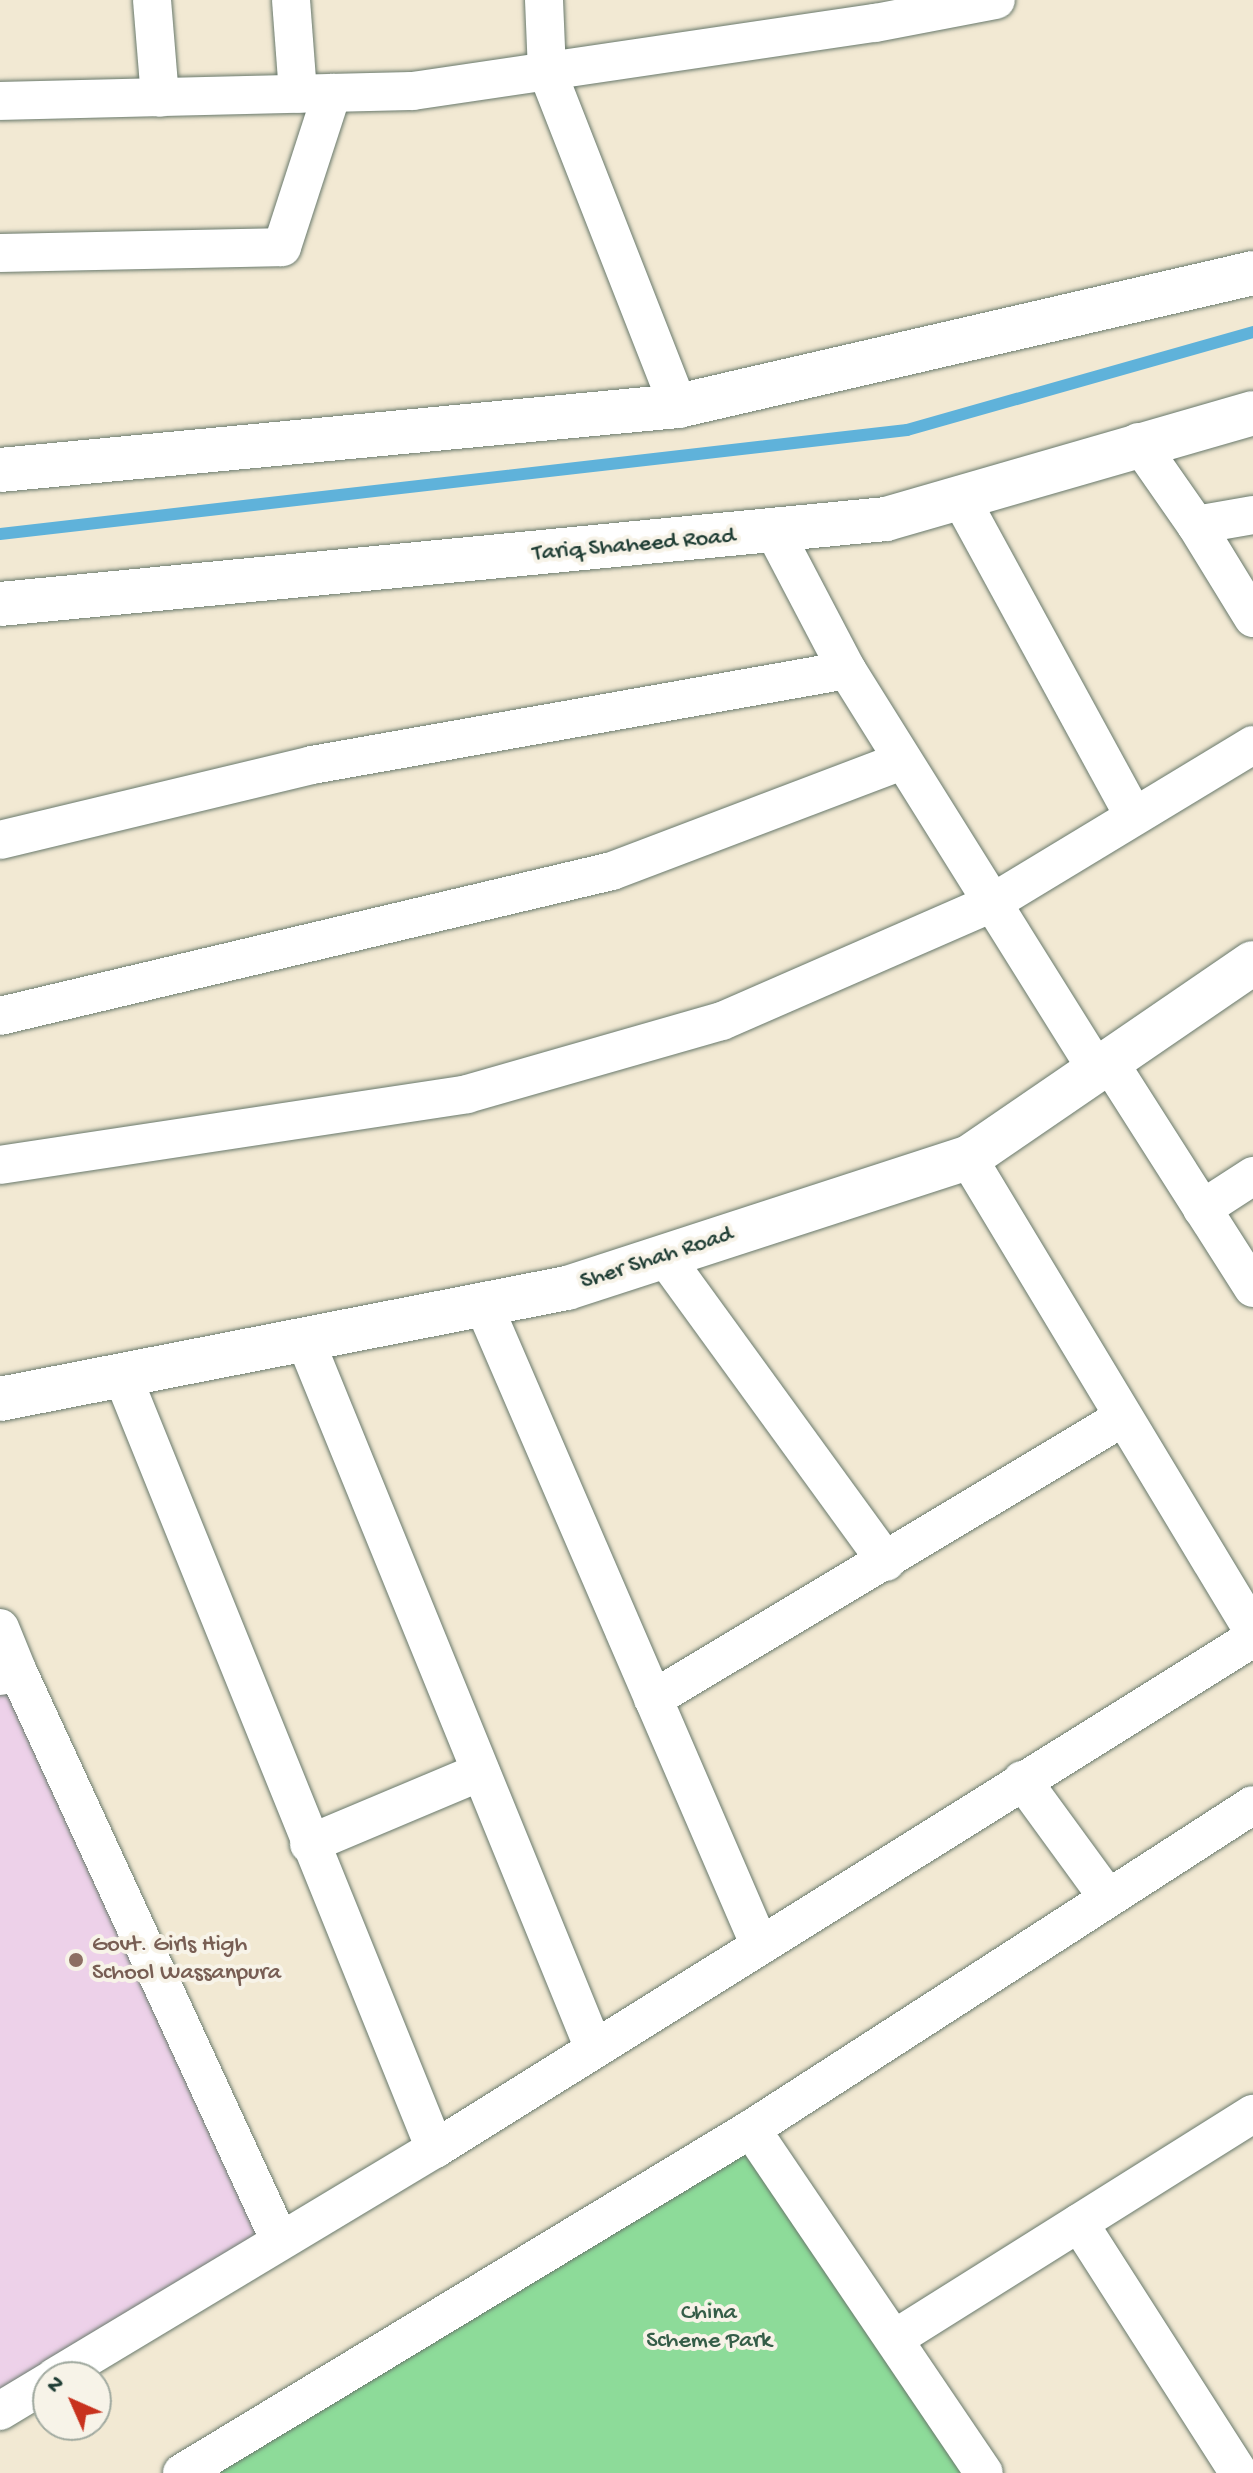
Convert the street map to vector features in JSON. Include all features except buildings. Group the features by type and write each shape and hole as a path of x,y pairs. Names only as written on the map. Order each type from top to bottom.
{"main road":[{"path":"0,470 678,406 1253,273"},
{"name":"Tariq Shaheed Road","path":"0,604 775,533 886,519 962,501 1138,442 1253,413"},
{"name":"Sher Shah Road","path":"0,1399 567,1288 968,1158 1253,963"}],"street":[{"path":"152,0 160,98"},
{"path":"0,253 282,247 315,94 291,0"},
{"path":"544,0 547,71 678,406"},
{"path":"0,101 413,91 875,23 996,0"},
{"path":"1138,442 1196,525 1253,618"},
{"path":"962,501 1133,814"},
{"path":"1196,525 1253,515"},
{"path":"775,533 847,670 902,761 992,903 1253,1288"},
{"path":"0,840 312,765 847,670"},
{"path":"0,1165 467,1094 722,1021 992,903 1133,814 1253,745"},
{"path":"0,1016 612,871 902,761"},
{"path":"968,1158 1253,1631"},
{"path":"1202,1209 1253,1176"},
{"path":"664,1256 886,1562"},
{"path":"483,1304 760,1946"},
{"path":"305,1340 594,2049"},
{"path":"122,1375 309,1844 435,2149"},
{"path":"653,1699 1122,1418"},
{"path":"0,1628 9,1674 280,2241"},
{"path":"81,2361 435,2149 1253,1638"},
{"path":"309,1844 480,1772"},
{"path":"1022,1780 1108,1898"},
{"path":"182,2473 751,2129 1253,1805"},
{"path":"894,2339 1079,2223 1249,2127"},
{"path":"751,2129 984,2473"},
{"path":"1079,2223 1239,2473"},
{"path":"0,2411 32,2392"}],"shaded area":[{"name":"Govt. Girls High School Wassanpura","path":"0,1676 283,2244 96,2361 32,2361 32,2401 0,2421"}],"green space":[{"name":"China Scheme Park","path":"751,2129 984,2473 198,2473"}],"waterway":[{"path":"0,534 907,430 1253,332"}],"place":[{"name":"Govt. Girls High School Wassanpura","path":"76,1960"}]}
